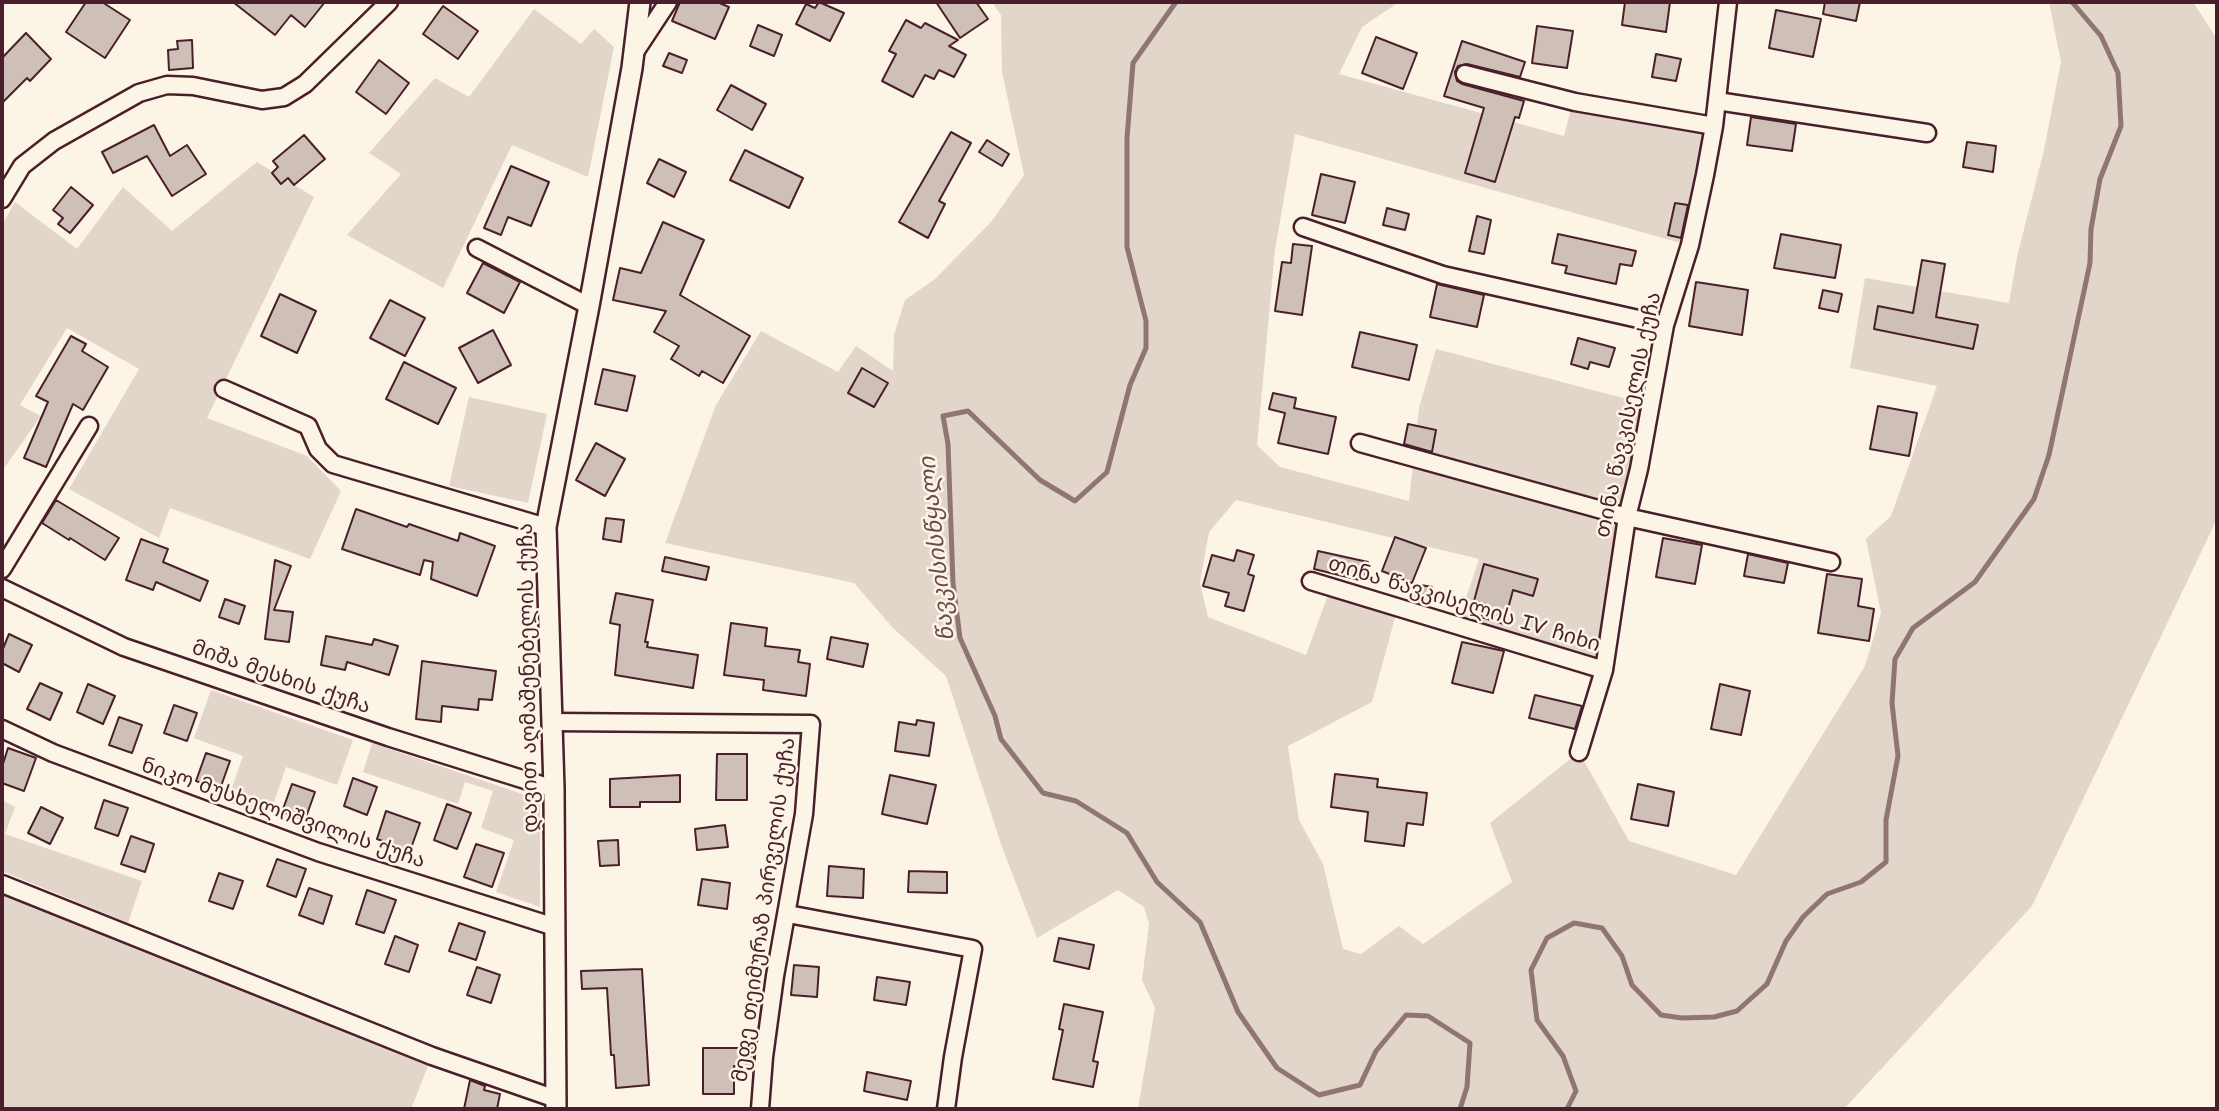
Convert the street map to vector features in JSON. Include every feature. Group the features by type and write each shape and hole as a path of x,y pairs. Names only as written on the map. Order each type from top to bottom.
{"street":[{"path":"2,199 22,166 54,141 139,93 167,85 193,86 262,100 284,97 305,84 389,2"},
{"name":"დავით აღმაშენებელის ქუჩა","path":"556,1104 554,789 546,527 635,52 640,2"},
{"path":"635,52 668,2"},
{"name":"თინა წავკისელის ქუჩა","path":"1579,752 1604,670 1627,517 1639,470 1665,325 1690,245 1714,126 1728,2"},
{"path":"1465,74 1575,102 1714,126"},
{"path":"1717,101 1927,133"},
{"path":"1303,227 1443,275 1665,325"},
{"path":"477,248 589,306"},
{"path":"224,388 309,426 318,449 333,464 546,527"},
{"path":"2,569 89,426"},
{"path":"1360,443 1627,517 1831,562"},
{"name":"თინა წავკისელის IV ჩიხი","path":"1311,581 1604,670"},
{"name":"მიშა მესხის ქუჩა","path":"2,588 124,647 388,737 554,789"},
{"name":"მეფე თეიმურაზ პირველის ქუჩა","path":"552,722 811,724 804,814 775,976 760,1109"},
{"name":"ნიკო მუსხელიშვილის ქუჩა","path":"2,729 53,753 318,852 555,927"},
{"path":"2,884 556,1104"},
{"path":"788,914 973,949 946,1109"}],"shaded area":[{"path":"992,2 1399,2 1362,27 1339,74 1564,136 1572,105 1707,128 1684,244 1295,134 1275,250 1257,445 1280,467 1409,501 1419,408 1436,349 1650,405 1604,670 1457,625 1479,559 1236,500 1209,532 1200,583 1208,617 1306,655 1331,587 1398,607 1372,702 1288,746 1299,820 1323,864 1343,949 1361,954 1399,926 1423,944 1512,882 1490,823 1579,752 1629,841 1736,875 1865,666 1881,613 1866,539 1891,516 1937,386 1850,368 1865,278 2009,303 2061,62 2049,2 2193,2 2217,39 2217,519 2032,906 1844,1109 1138,1109 1155,1008 1142,980 1149,924 1144,907 1118,890 1037,938 1002,847 946,676 893,628 854,583 665,543 716,405 761,331 838,372 856,346 893,371 894,335 905,300 935,279 992,221 1024,175 1002,72 1001,15"},
{"path":"534,9 581,44 594,29 614,47 588,177 512,145 443,288 347,235 401,174 369,153 435,78 469,97"},
{"path":"257,162 314,197 207,418 307,456 341,491 310,559 170,508 159,538 69,489 139,369 67,328 20,405 41,416 2,471 2,225 15,202 77,249 123,187 172,231"},
{"path":"469,397 547,414 528,503 449,486"},
{"path":"211,690 353,740 337,785 286,767 269,817 227,802 243,756 194,738"},
{"path":"372,743 540,800 540,907 496,892 514,840 481,828 493,791 465,782 458,804 363,772"},
{"path":"2,800 15,807 5,834 142,881 128,923 2,871"},
{"path":"2,890 430,1061 411,1109 2,1109"}],"building":[{"path":"86,2 102,2 130,20 105,58 66,32"},
{"path":"233,2 325,2 305,27 291,15 275,35"},
{"path":"680,2 717,2 729,7 715,39 672,21"},
{"path":"819,2 844,13 830,41 796,24 806,4 815,8"},
{"path":"936,2 976,2 988,19 960,38"},
{"path":"1625,2 1670,2 1666,32 1622,25"},
{"path":"1825,2 1860,2 1856,21 1823,14"},
{"path":"443,6 478,31 458,59 423,34"},
{"path":"1776,10 1821,19 1813,57 1769,48"},
{"path":"906,20 921,28 925,23 958,40 949,46 966,55 954,77 939,70 934,79 925,75 913,97 882,81 896,54 889,51"},
{"path":"758,25 782,35 774,56 750,46"},
{"path":"1537,26 1573,31 1567,68 1532,63"},
{"path":"26,33 51,59 30,81 27,78 2,103 2,58"},
{"path":"1376,37 1417,53 1403,89 1362,73"},
{"path":"192,40 193,68 169,70 168,50 178,49 177,41"},
{"path":"1462,41 1525,62 1520,77 1467,64 1458,66 1455,72 1457,81 1462,84 1524,101 1519,118 1515,117 1495,182 1465,173 1484,108 1444,96"},
{"path":"669,53 687,60 682,73 663,66"},
{"path":"1656,54 1681,59 1676,81 1652,77"},
{"path":"379,60 409,83 386,114 356,92"},
{"path":"731,85 766,104 752,130 717,110"},
{"path":"1751,117 1796,124 1792,151 1747,145"},
{"path":"154,125 170,156 187,145 206,174 172,196 147,156 113,173 102,152"},
{"path":"951,132 971,143 939,201 945,204 928,238 899,222"},
{"path":"304,135 325,159 294,185 288,178 281,184 272,173 278,167 273,161"},
{"path":"987,140 1009,154 1002,166 979,152"},
{"path":"1967,142 1996,146 1993,172 1963,167"},
{"path":"745,150 803,178 789,208 730,180"},
{"path":"659,159 686,172 674,197 647,183"},
{"path":"511,166 549,182 531,226 508,217 501,235 484,228"},
{"path":"1321,174 1355,182 1345,223 1312,215"},
{"path":"71,187 93,205 70,233 58,224 63,218 53,210"},
{"path":"1675,203 1688,205 1681,238 1668,235"},
{"path":"1387,208 1409,214 1405,230 1383,225"},
{"path":"1477,216 1491,220 1484,254 1469,251"},
{"path":"663,222 704,240 680,295 750,336 723,383 702,371 699,376 671,359 679,346 654,332 666,311 613,300 620,268 641,273"},
{"path":"1558,234 1636,251 1632,266 1620,264 1616,284 1565,273 1567,266 1552,263"},
{"path":"1781,234 1841,245 1835,278 1774,268"},
{"path":"1293,244 1312,246 1302,315 1275,311 1282,262 1291,263"},
{"path":"1922,260 1945,264 1936,317 1978,325 1973,349 1874,329 1878,306 1913,313"},
{"path":"483,263 520,282 504,313 467,293"},
{"path":"1696,282 1748,290 1742,335 1689,326"},
{"path":"1437,284 1484,295 1477,327 1430,317"},
{"path":"1823,290 1842,294 1838,312 1819,308"},
{"path":"280,294 316,311 297,353 261,336"},
{"path":"390,300 425,318 405,356 370,338"},
{"path":"493,330 511,365 478,383 459,348"},
{"path":"1360,332 1417,345 1409,380 1352,367"},
{"path":"71,336 86,344 82,351 108,367 83,410 73,404 46,467 24,458 48,402 36,396"},
{"path":"1578,338 1615,348 1609,367 1590,362 1588,369 1571,364"},
{"path":"404,362 456,388 438,424 386,399"},
{"path":"862,368 888,383 874,407 848,393"},
{"path":"603,369 635,376 627,411 595,404"},
{"path":"1273,393 1296,398 1294,408 1336,417 1328,454 1278,443 1285,413 1269,409"},
{"path":"1878,406 1917,413 1909,456 1870,449"},
{"path":"1408,424 1436,430 1432,452 1404,444"},
{"path":"596,443 625,459 605,496 576,480"},
{"path":"56,500 119,538 105,560 42,523"},
{"path":"356,509 458,541 460,533 495,546 477,596 431,579 433,562 424,560 420,575 342,549"},
{"path":"606,518 624,520 621,542 603,539"},
{"path":"1395,537 1426,548 1412,583 1382,571"},
{"path":"1663,538 1702,545 1695,584 1656,577"},
{"path":"141,539 168,549 163,562 208,581 200,601 156,582 153,590 126,580"},
{"path":"1237,550 1254,555 1248,574 1254,576 1244,611 1225,606 1229,593 1203,586 1212,555 1234,561"},
{"path":"1318,551 1368,562 1364,581 1314,569"},
{"path":"1748,554 1788,563 1784,583 1744,576"},
{"path":"665,557 709,567 706,580 662,571"},
{"path":"275,560 291,566 274,610 293,612 289,642 265,639"},
{"path":"1484,564 1538,579 1533,596 1513,590 1504,624 1481,617 1485,604 1474,601"},
{"path":"1827,574 1862,579 1858,606 1874,609 1869,641 1818,633"},
{"path":"1415,584 1432,587 1428,606 1411,601"},
{"path":"616,593 653,600 645,642 648,642 647,647 698,655 693,688 615,675 620,625 610,623"},
{"path":"225,599 245,606 239,624 219,617"},
{"path":"731,623 767,628 765,646 800,650 798,662 810,664 806,696 763,690 764,680 724,675"},
{"path":"9,634 32,645 19,672 2,663 2,651"},
{"path":"326,636 372,645 374,639 398,646 389,675 347,662 345,670 321,665"},
{"path":"831,637 868,644 863,667 827,659"},
{"path":"1462,642 1504,651 1493,693 1452,683"},
{"path":"422,661 496,671 492,700 479,699 478,710 442,706 441,722 416,719"},
{"path":"40,683 62,693 50,720 27,709"},
{"path":"88,684 115,696 103,724 77,712"},
{"path":"1720,684 1750,691 1741,735 1711,729"},
{"path":"1535,695 1582,706 1575,729 1529,718"},
{"path":"174,705 197,713 187,741 164,733"},
{"path":"119,717 142,725 132,753 109,745"},
{"path":"917,720 934,723 929,756 895,751 899,722 916,725"},
{"path":"8,748 36,758 24,791 2,783 2,767"},
{"path":"206,753 230,761 220,789 196,781"},
{"path":"717,754 747,754 747,800 716,800"},
{"path":"1335,774 1378,779 1377,787 1427,793 1423,825 1407,823 1404,846 1365,841 1368,812 1331,807"},
{"path":"680,775 680,802 640,802 640,807 610,807 610,779"},
{"path":"890,775 936,785 927,824 882,814"},
{"path":"353,778 377,787 367,815 344,806"},
{"path":"292,784 315,792 305,820 282,812"},
{"path":"1638,784 1674,792 1668,826 1631,819"},
{"path":"104,800 128,808 118,836 95,828"},
{"path":"447,804 471,813 457,849 434,840"},
{"path":"41,807 63,818 50,844 28,833"},
{"path":"386,811 420,823 410,851 377,839"},
{"path":"725,825 728,847 697,850 695,829"},
{"path":"131,836 154,844 145,872 121,864"},
{"path":"618,840 619,865 600,866 598,841"},
{"path":"476,844 504,853 492,887 464,877"},
{"path":"277,859 306,869 296,897 267,886"},
{"path":"829,866 864,869 863,898 827,896"},
{"path":"909,871 947,872 947,893 908,892"},
{"path":"219,873 243,881 233,909 209,901"},
{"path":"702,879 730,883 727,909 698,905"},
{"path":"309,888 332,896 323,924 299,915"},
{"path":"367,890 396,900 384,933 356,924"},
{"path":"459,923 485,932 476,960 449,951"},
{"path":"395,936 418,945 409,972 385,964"},
{"path":"1059,938 1094,945 1089,969 1054,961"},
{"path":"794,965 819,967 817,997 791,995"},
{"path":"477,967 500,975 491,1003 467,995"},
{"path":"642,969 649,1085 616,1088 607,988 582,989 581,971"},
{"path":"877,977 910,982 906,1005 874,1000"},
{"path":"1064,1004 1103,1012 1093,1061 1098,1062 1093,1087 1053,1079 1063,1030 1059,1029"},
{"path":"703,1048 755,1048 753,1068 734,1066 734,1094 703,1094"},
{"path":"867,1072 911,1081 907,1100 864,1091"},
{"path":"470,1080 485,1086 484,1090 500,1094 497,1109 464,1109"}],"waterway":[{"name":"წავკისისწყალი","path":"1176,2 1133,63 1127,138 1127,247 1146,321 1146,348 1130,385 1107,472 1075,501 1040,480 968,411 943,416 948,444 953,583 960,638 995,716 1001,739 1043,793 1076,801 1127,833 1157,882 1200,922 1238,1012 1277,1068 1319,1095 1360,1085 1376,1051 1406,1015 1428,1016 1470,1043 1467,1087 1460,1109"},
{"path":"1567,1109 1576,1091 1563,1056 1537,1020 1531,970 1547,938 1574,923 1602,928 1622,956 1632,985 1661,1015 1682,1018 1714,1017 1737,1011 1767,984 1786,941 1803,917 1827,894 1861,882 1886,862 1886,820 1898,756 1892,703 1895,659 1913,628 1975,582 2034,499 2049,455 2090,263 2091,229 2100,179 2121,126 2118,73 2101,36 2072,2"}]}
